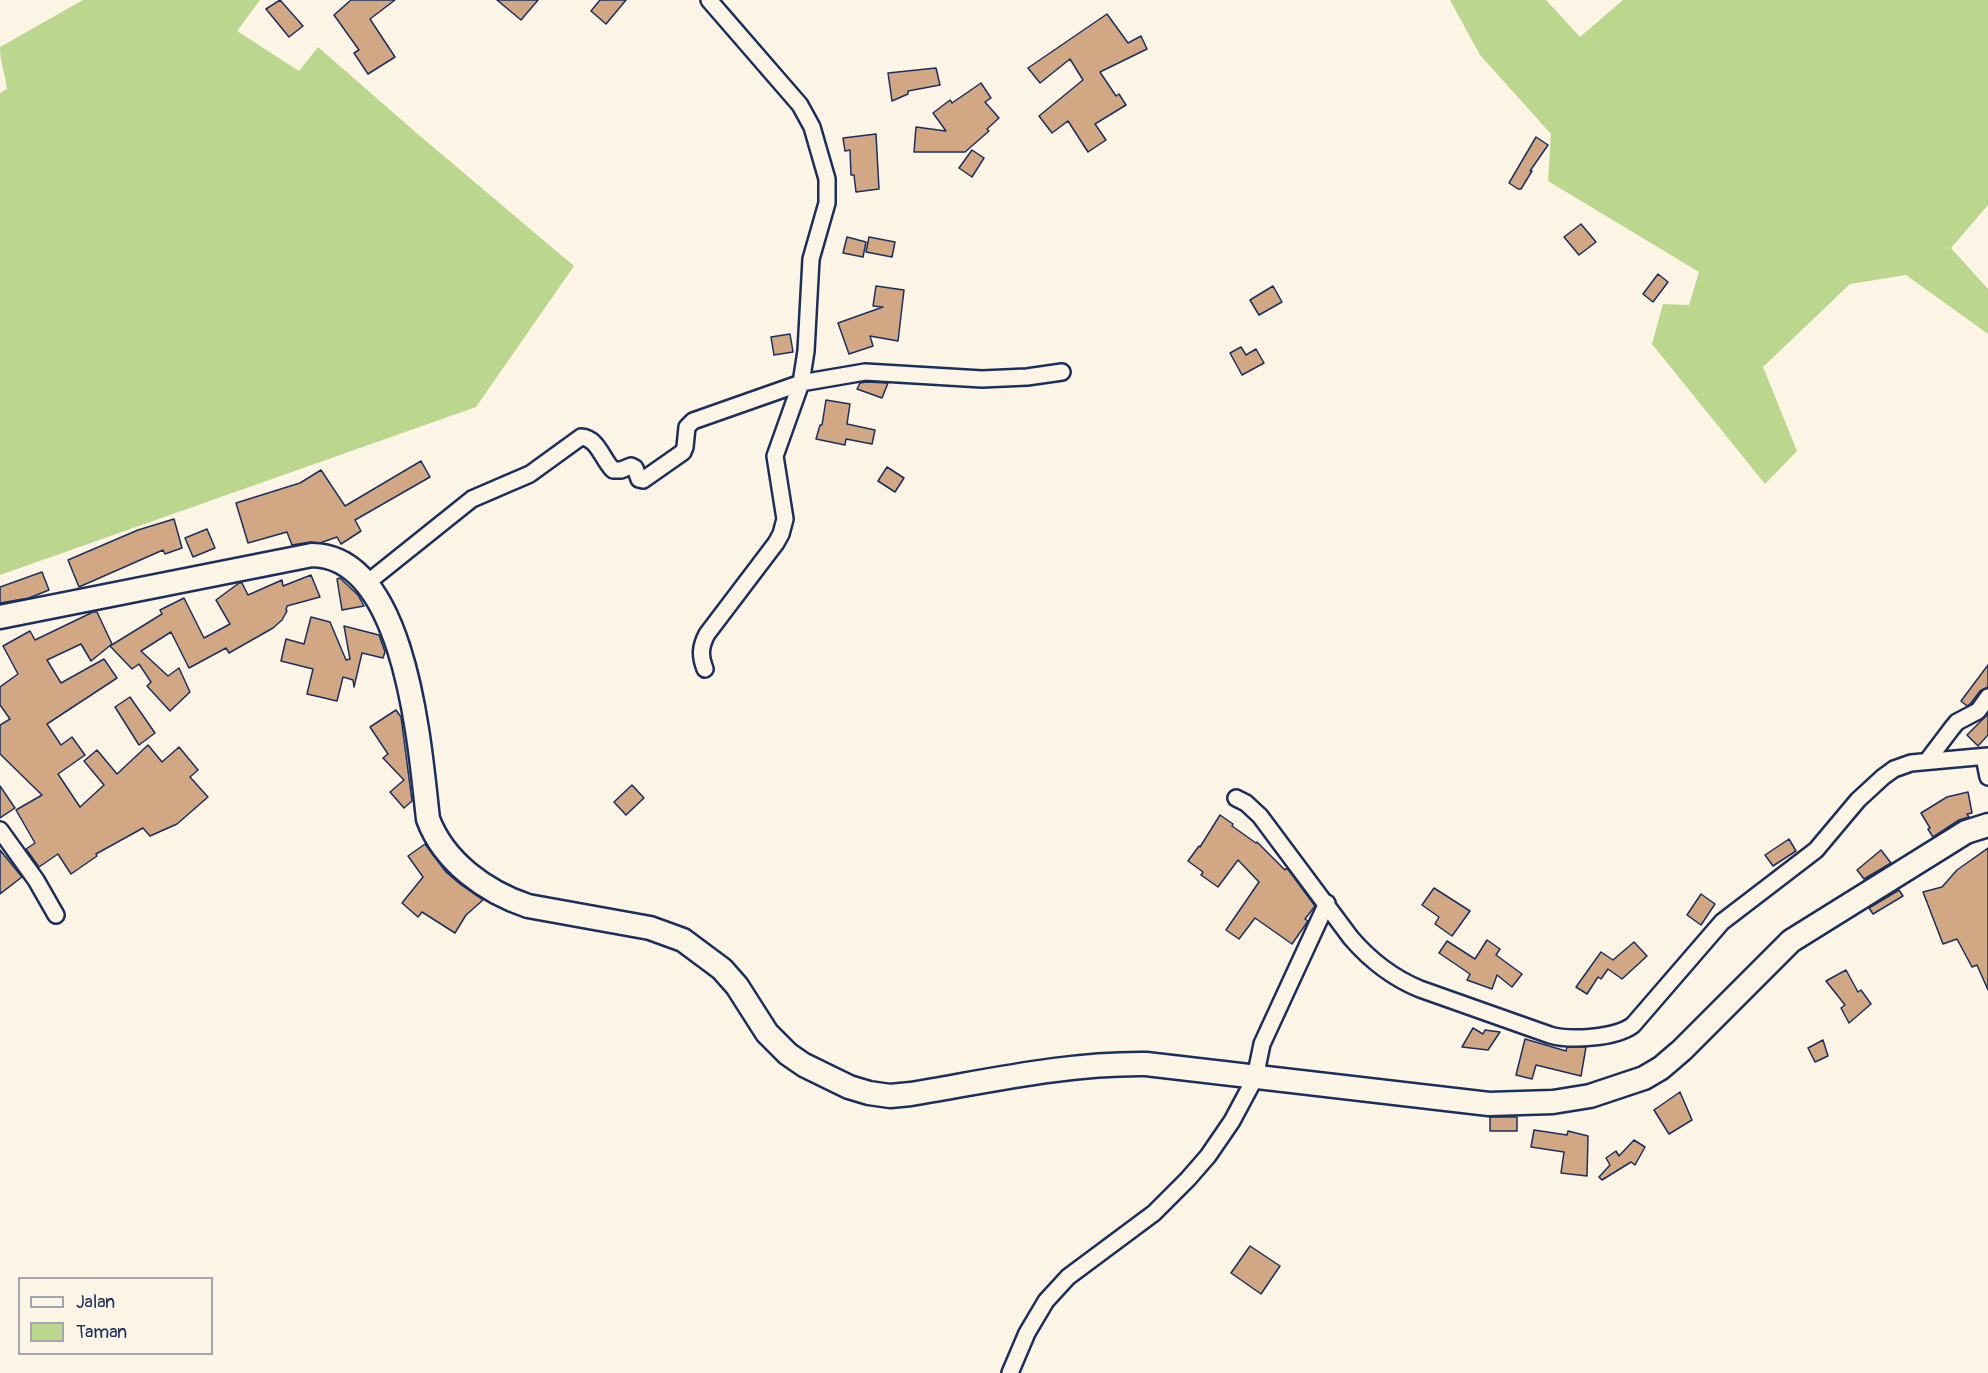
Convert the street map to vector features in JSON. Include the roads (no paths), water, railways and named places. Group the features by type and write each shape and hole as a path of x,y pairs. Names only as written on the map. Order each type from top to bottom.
{"street":[{"path":"705,669 700,658 706,634 781,534 785,519 775,456 801,383 806,351 811,259 827,203 827,179 812,127 800,105 709,0"},
{"path":"367,583 472,499 530,474 581,437 590,438 613,470 631,466 635,468 639,479 643,480 685,450 687,427 693,420 801,383 865,372 982,379 1028,378 1062,372"},
{"path":"0,617 312,555 323,555 339,560 367,583 382,605 389,622 417,722 428,819 432,831 453,859 484,885 528,906 650,928 682,939 722,969 771,1038 788,1054 804,1065 849,1087 869,1093 911,1094 1101,1064 1146,1064 1489,1104 1517,1105 1590,1096 1644,1078 1668,1062 1779,951 1808,929 1966,832 1988,825"},
{"path":"1927,761 1952,728 1963,718 1978,711 1988,698"},
{"path":"1236,798 1246,803 1260,816 1363,952 1406,983 1557,1037 1610,1035 1627,1029 1639,1019 1722,922 1809,856 1883,777 1903,765 1986,757 1988,777"},
{"path":"0,830 36,880 56,915"},
{"path":"1010,1373 1027,1333 1046,1301 1068,1277 1149,1217 1208,1156 1232,1121 1255,1078 1262,1044 1327,903"}]}
